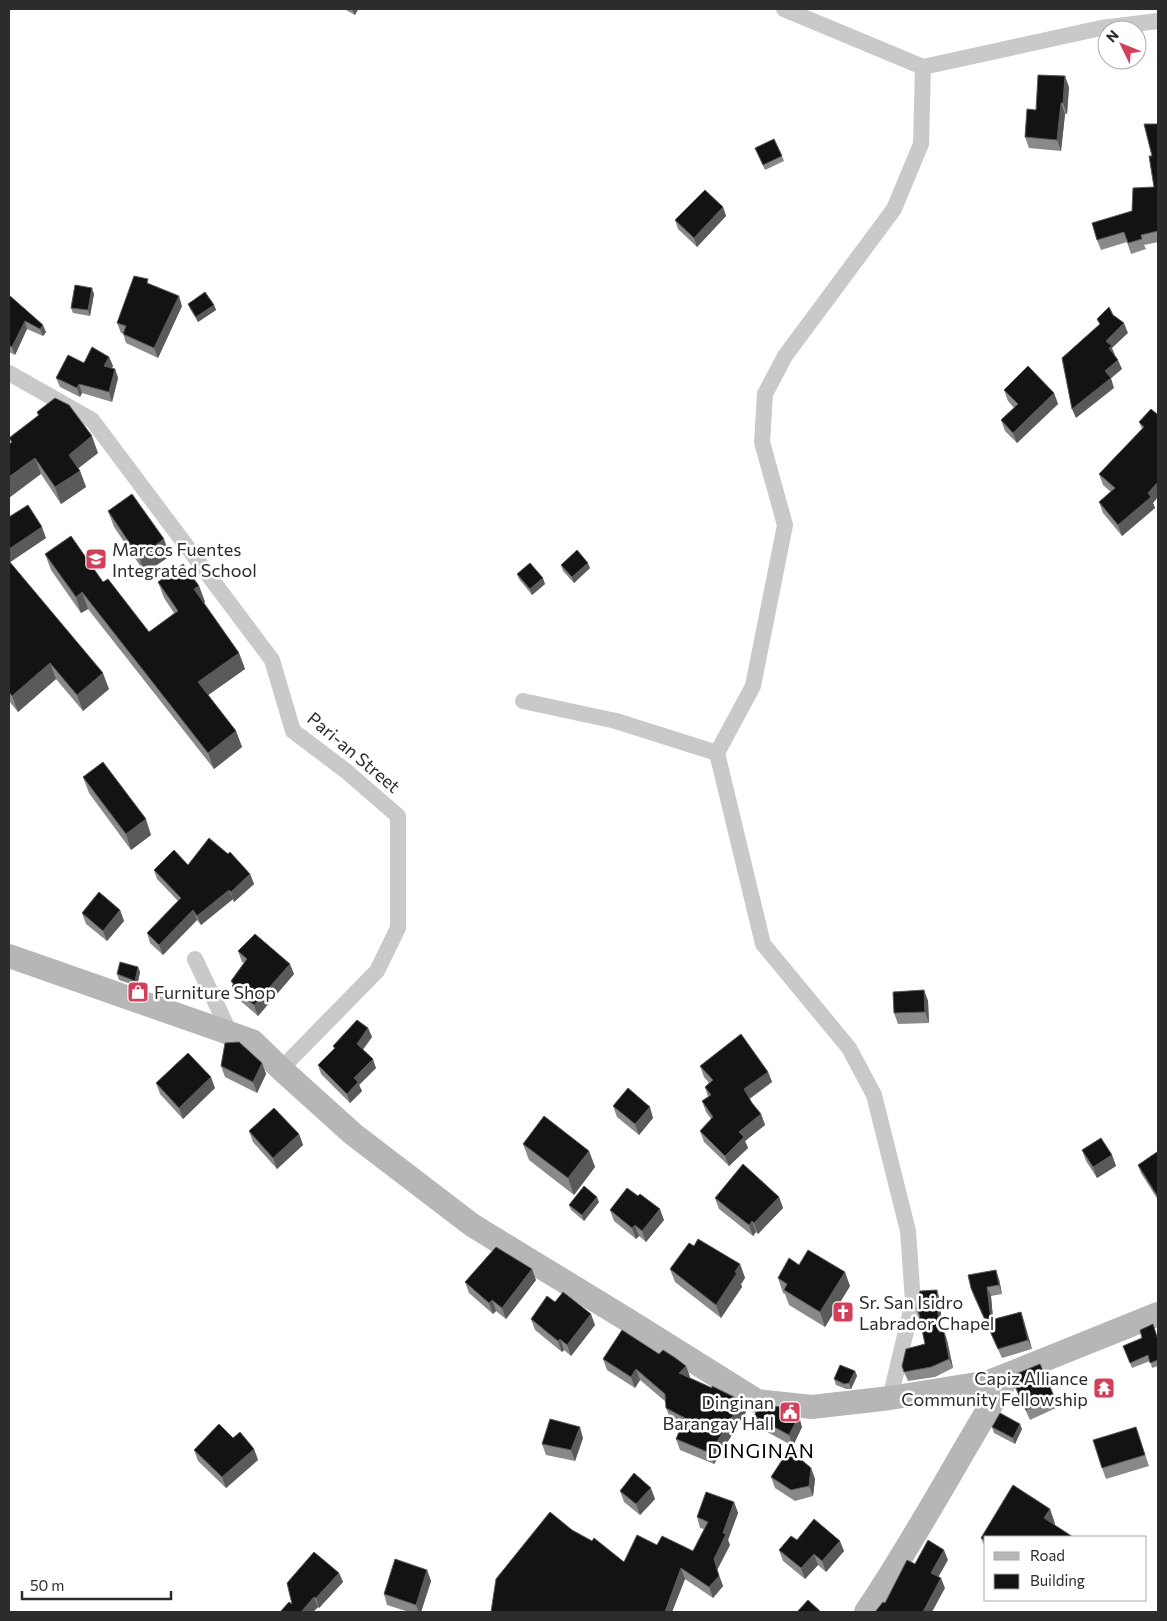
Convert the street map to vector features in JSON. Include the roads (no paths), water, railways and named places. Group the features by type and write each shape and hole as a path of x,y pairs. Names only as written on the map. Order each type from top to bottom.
{"main road":[{"path":"9,956 252,1041 353,1134 472,1225 757,1401 812,1407 890,1398 989,1382 1158,1314"},
{"path":"866,1612 894,1571 1010,1374"}],"street":[{"path":"784,9 922,67 1101,28 1158,22"},
{"path":"890,1398 913,1302 908,1231 874,1095 849,1048 764,944 717,752 753,686 785,525 762,442 764,394 785,356 894,209 921,144 922,67"},
{"name":"Pari-an Street","path":"9,373 92,420 272,660 293,731 346,770 398,816 398,928 377,971 281,1069"},
{"path":"523,701 616,721 717,752"},
{"path":"195,959 230,1033"}],"place":[{"name":"Marcos Fuentes Integrated School","path":"96,559"},
{"name":"Furniture Shop","path":"138,992"},
{"name":"Sr. San Isidro Labrador Chapel","path":"843,1312"},
{"name":"Capiz Alliance Community Fellowship","path":"1104,1388"},
{"name":"Dinginan Barangay Hall","path":"790,1412"}],"district":[{"name":"DINGINAN","path":"761,1450"}]}
